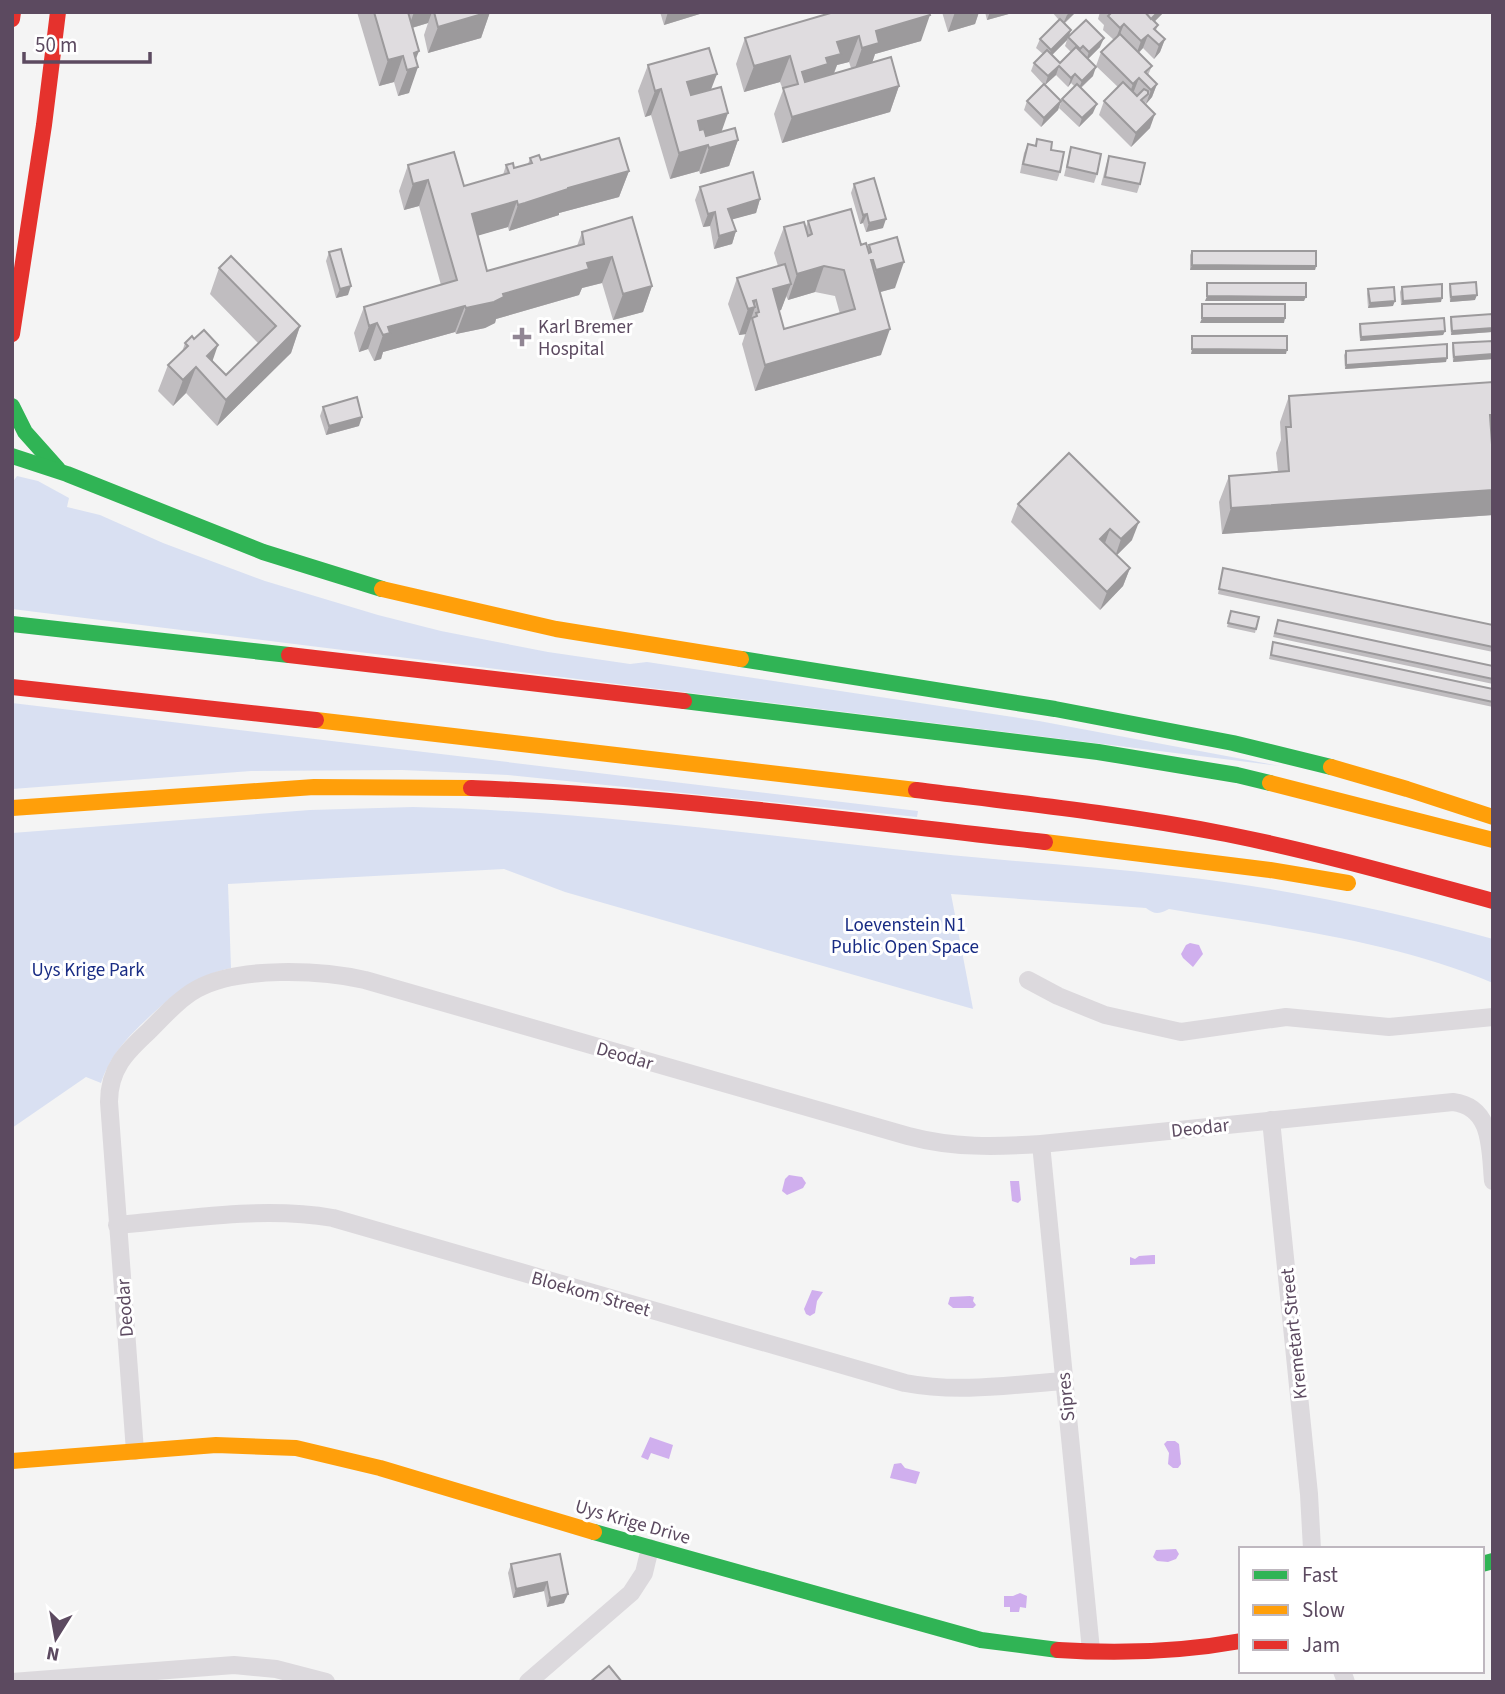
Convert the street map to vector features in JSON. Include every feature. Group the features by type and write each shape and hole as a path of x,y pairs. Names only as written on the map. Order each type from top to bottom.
{"main road":[{"path":"12,19 13,12"},
{"path":"12,334 44,125 58,12"},
{"path":"12,406 27,435 60,470"},
{"path":"12,456 60,470 228,540 313,568 464,609 596,636 1068,710 1213,739 1345,770 1493,817"},
{"path":"12,624 579,688 1098,752 1237,775 1493,840"},
{"path":"12,687 557,747 1095,812 1252,840 1369,867 1493,901"},
{"path":"12,808 314,787 398,786 554,791 769,811 1105,849 1281,871 1364,886"},
{"path":"1441,904 1493,915"},
{"name":"Uys Krige Drive","path":"12,1461 243,1444 296,1448 380,1468 969,1638 1030,1647 1091,1650 1181,1650 1239,1641"}],"street":[{"name":"Deodar","path":"135,1451 108,1102 109,1086 127,1051 185,997 218,980 238,976 320,972 365,980 924,1140 974,1147 1041,1144 1462,1103 1477,1112 1486,1124 1493,1181"},
{"path":"1028,980 1095,1012 1181,1032 1286,1017 1389,1027 1493,1017"},
{"name":"Kremetart Street","path":"1271,1120 1309,1494 1312,1547"},
{"name":"Sipres","path":"1041,1144 1091,1650"},
{"name":"Bloekom Street","path":"117,1225 247,1213 308,1214 333,1218 905,1383 961,1389 1063,1381"},
{"path":"528,1682 631,1593 644,1573 650,1548"},
{"path":"12,1682 139,1677 234,1665 276,1669 326,1682"}],"green space":[{"path":"17,476 38,481 69,498 67,507 100,515 163,543 265,581 441,631 548,652 630,664 647,662 1039,721 1280,766 12,609 12,483"},
{"path":"12,703 918,811 917,817 508,775 402,770 251,771 12,789"},
{"path":"413,807 608,819 1146,873 1256,887 1375,909 1493,939 1493,983 1454,968 1374,945 1251,922 1169,909 1157,913 1146,908 951,894 973,1009 565,892 504,869 228,884 231,968 207,975 176,993 120,1047 101,1083 86,1077 12,1128 12,833 310,810"}],"shaded area":[{"path":"1190,943 1199,945 1203,954 1193,967 1181,954"},
{"path":"789,1175 802,1177 806,1183 803,1188 787,1195 782,1191"},
{"path":"1010,1181 1019,1181 1021,1200 1018,1203 1012,1201"},
{"path":"1155,1255 1155,1264 1130,1265 1130,1257 1135,1259 1139,1256"},
{"path":"812,1290 823,1292 817,1301 815,1313 810,1316 804,1309"},
{"path":"950,1297 974,1297 976,1305 973,1308 953,1308 948,1304"},
{"path":"650,1437 673,1445 669,1459 651,1453 648,1460 641,1457"},
{"path":"1167,1441 1179,1444 1181,1464 1178,1468 1168,1464 1169,1453 1164,1444"},
{"path":"901,1463 905,1468 920,1472 916,1484 890,1478 894,1464"},
{"path":"1176,1549 1179,1554 1176,1559 1168,1562 1157,1561 1153,1557 1156,1550"},
{"path":"1020,1593 1027,1596 1026,1608 1020,1607 1019,1612 1010,1612 1010,1607 1004,1607 1004,1596"}],"building":[{"path":"374,12 408,12 419,51 414,53 418,67 407,70 403,56 388,60"},
{"path":"434,12 489,12 438,27"},
{"path":"834,12 929,12 930,15 876,31 879,43 862,48 859,36 837,42 841,54 826,58 828,64 802,72 805,82 891,57 899,86 792,117 783,88 798,84 790,56 754,66 745,38"},
{"path":"1110,12 1145,12 1158,25 1154,29 1165,39 1159,45 1148,35 1141,41 1124,24 1120,28 1108,16"},
{"path":"1145,12 1158,12 1151,19"},
{"path":"1060,19 1071,30 1051,50 1040,39"},
{"path":"1086,20 1104,38 1089,52 1083,46 1080,49 1068,37"},
{"path":"1120,34 1152,66 1145,72 1157,84 1151,90 1139,78 1133,84 1101,52"},
{"path":"1076,47 1096,67 1082,81 1075,74 1071,78 1059,66 1048,76 1034,63 1047,50 1060,63"},
{"path":"709,48 717,74 687,82 691,95 721,87 728,113 698,121 700,130 704,129 706,136 735,128 738,140 679,153 661,89 655,91 648,65"},
{"path":"1123,82 1137,96 1144,89 1148,91 1141,100 1155,114 1136,133 1104,101"},
{"path":"1044,84 1061,101 1044,118 1027,101"},
{"path":"1077,84 1097,104 1082,118 1062,99"},
{"path":"619,138 629,171 518,205 517,201 472,214 487,271 584,244 582,232 632,217 652,286 623,294 612,257 587,263 589,269 503,294 504,297 494,302 466,308 465,306 388,327 390,333 383,335 377,323 369,326 364,307 457,280 428,180 413,184 408,165 454,152 464,186 509,173 506,165 513,163 514,168 532,163 530,158 539,155 541,160"},
{"path":"1037,139 1052,142 1051,150 1064,152 1060,172 1023,164 1028,144 1036,146"},
{"path":"1071,147 1101,154 1097,174 1067,167"},
{"path":"1109,156 1145,163 1140,184 1105,177"},
{"path":"753,172 760,199 728,209 736,231 719,236 715,212 708,214 700,187"},
{"path":"874,178 886,219 869,223 867,214 863,215 854,184"},
{"path":"851,209 861,245 866,243 869,253 869,245 897,237 904,262 876,270 871,260 890,329 765,365 752,318 759,312 756,300 753,301 755,307 748,309 737,278 785,264 791,284 773,289 784,329 855,309 844,270 824,266 797,274 784,227 804,222 808,236 812,234 808,221"},
{"path":"341,249 351,286 340,289 329,252"},
{"path":"1192,251 1316,251 1316,266 1192,265"},
{"path":"231,256 300,326 226,400 196,367 183,380 168,365 188,346 185,343 192,336 194,339 204,330 218,345 207,356 226,375 276,326 219,268"},
{"path":"1476,282 1477,295 1451,297 1450,284"},
{"path":"1207,283 1306,283 1306,297 1207,296"},
{"path":"1442,284 1442,298 1403,301 1402,287"},
{"path":"1394,287 1395,301 1370,303 1368,289"},
{"path":"1202,304 1285,304 1285,318 1202,318"},
{"path":"1492,314 1493,328 1452,331 1451,317"},
{"path":"1444,318 1445,331 1361,337 1360,324"},
{"path":"1192,336 1287,336 1287,350 1192,349"},
{"path":"1493,341 1493,354 1454,357 1453,343"},
{"path":"1447,344 1447,358 1346,365 1346,351"},
{"path":"1493,382 1493,415 1490,415 1493,490 1231,508 1229,476 1289,471 1286,427 1291,427 1289,396"},
{"path":"357,397 362,417 329,426 323,407"},
{"path":"1069,453 1139,522 1121,539 1110,529 1100,539 1130,568 1107,592 1018,504"},
{"path":"1223,568 1493,625 1493,647 1219,589"},
{"path":"1231,611 1259,617 1256,629 1228,623"},
{"path":"1278,620 1493,666 1493,679 1275,633"},
{"path":"1273,642 1493,689 1493,702 1271,655"},
{"path":"560,1554 568,1594 550,1598 547,1582 516,1589 511,1564"},
{"path":"609,1666 622,1682 590,1682"}],"traffic: fast":[{"path":"12,406 25,432 58,469"},
{"path":"12,456 67,474 263,552 382,589"},
{"path":"12,624 289,655"},
{"path":"741,659 1055,709 1233,743 1331,767"},
{"path":"684,701 1098,752 1270,783"},
{"path":"594,1532 981,1640 1058,1650"},
{"path":"1484,1563 1493,1561"}],"traffic: slow":[{"path":"382,589 556,629 741,659"},
{"path":"316,720 916,790"},
{"path":"1331,767 1493,817"},
{"path":"1270,783 1493,840"},
{"path":"12,808 314,787 471,788"},
{"path":"1045,842 1270,870 1348,883"},
{"path":"12,1461 216,1445 296,1448 380,1468 594,1532"}],"traffic: jam":[{"path":"12,19 13,12"},
{"path":"12,334 44,125 58,12"},
{"path":"289,655 684,701"},
{"path":"12,687 316,720"},
{"path":"471,788 615,796 1045,842"},
{"path":"916,790 1110,815 1226,834 1327,857 1493,901"},
{"path":"1058,1650 1150,1651 1239,1641"}],"place":[{"name":"Karl Bremer Hospital","path":"522,337"}],"park label":[{"name":"Loevenstein N1 Public Open Space","path":"905,935"},
{"name":"Uys Krige Park","path":"88,969"}]}
